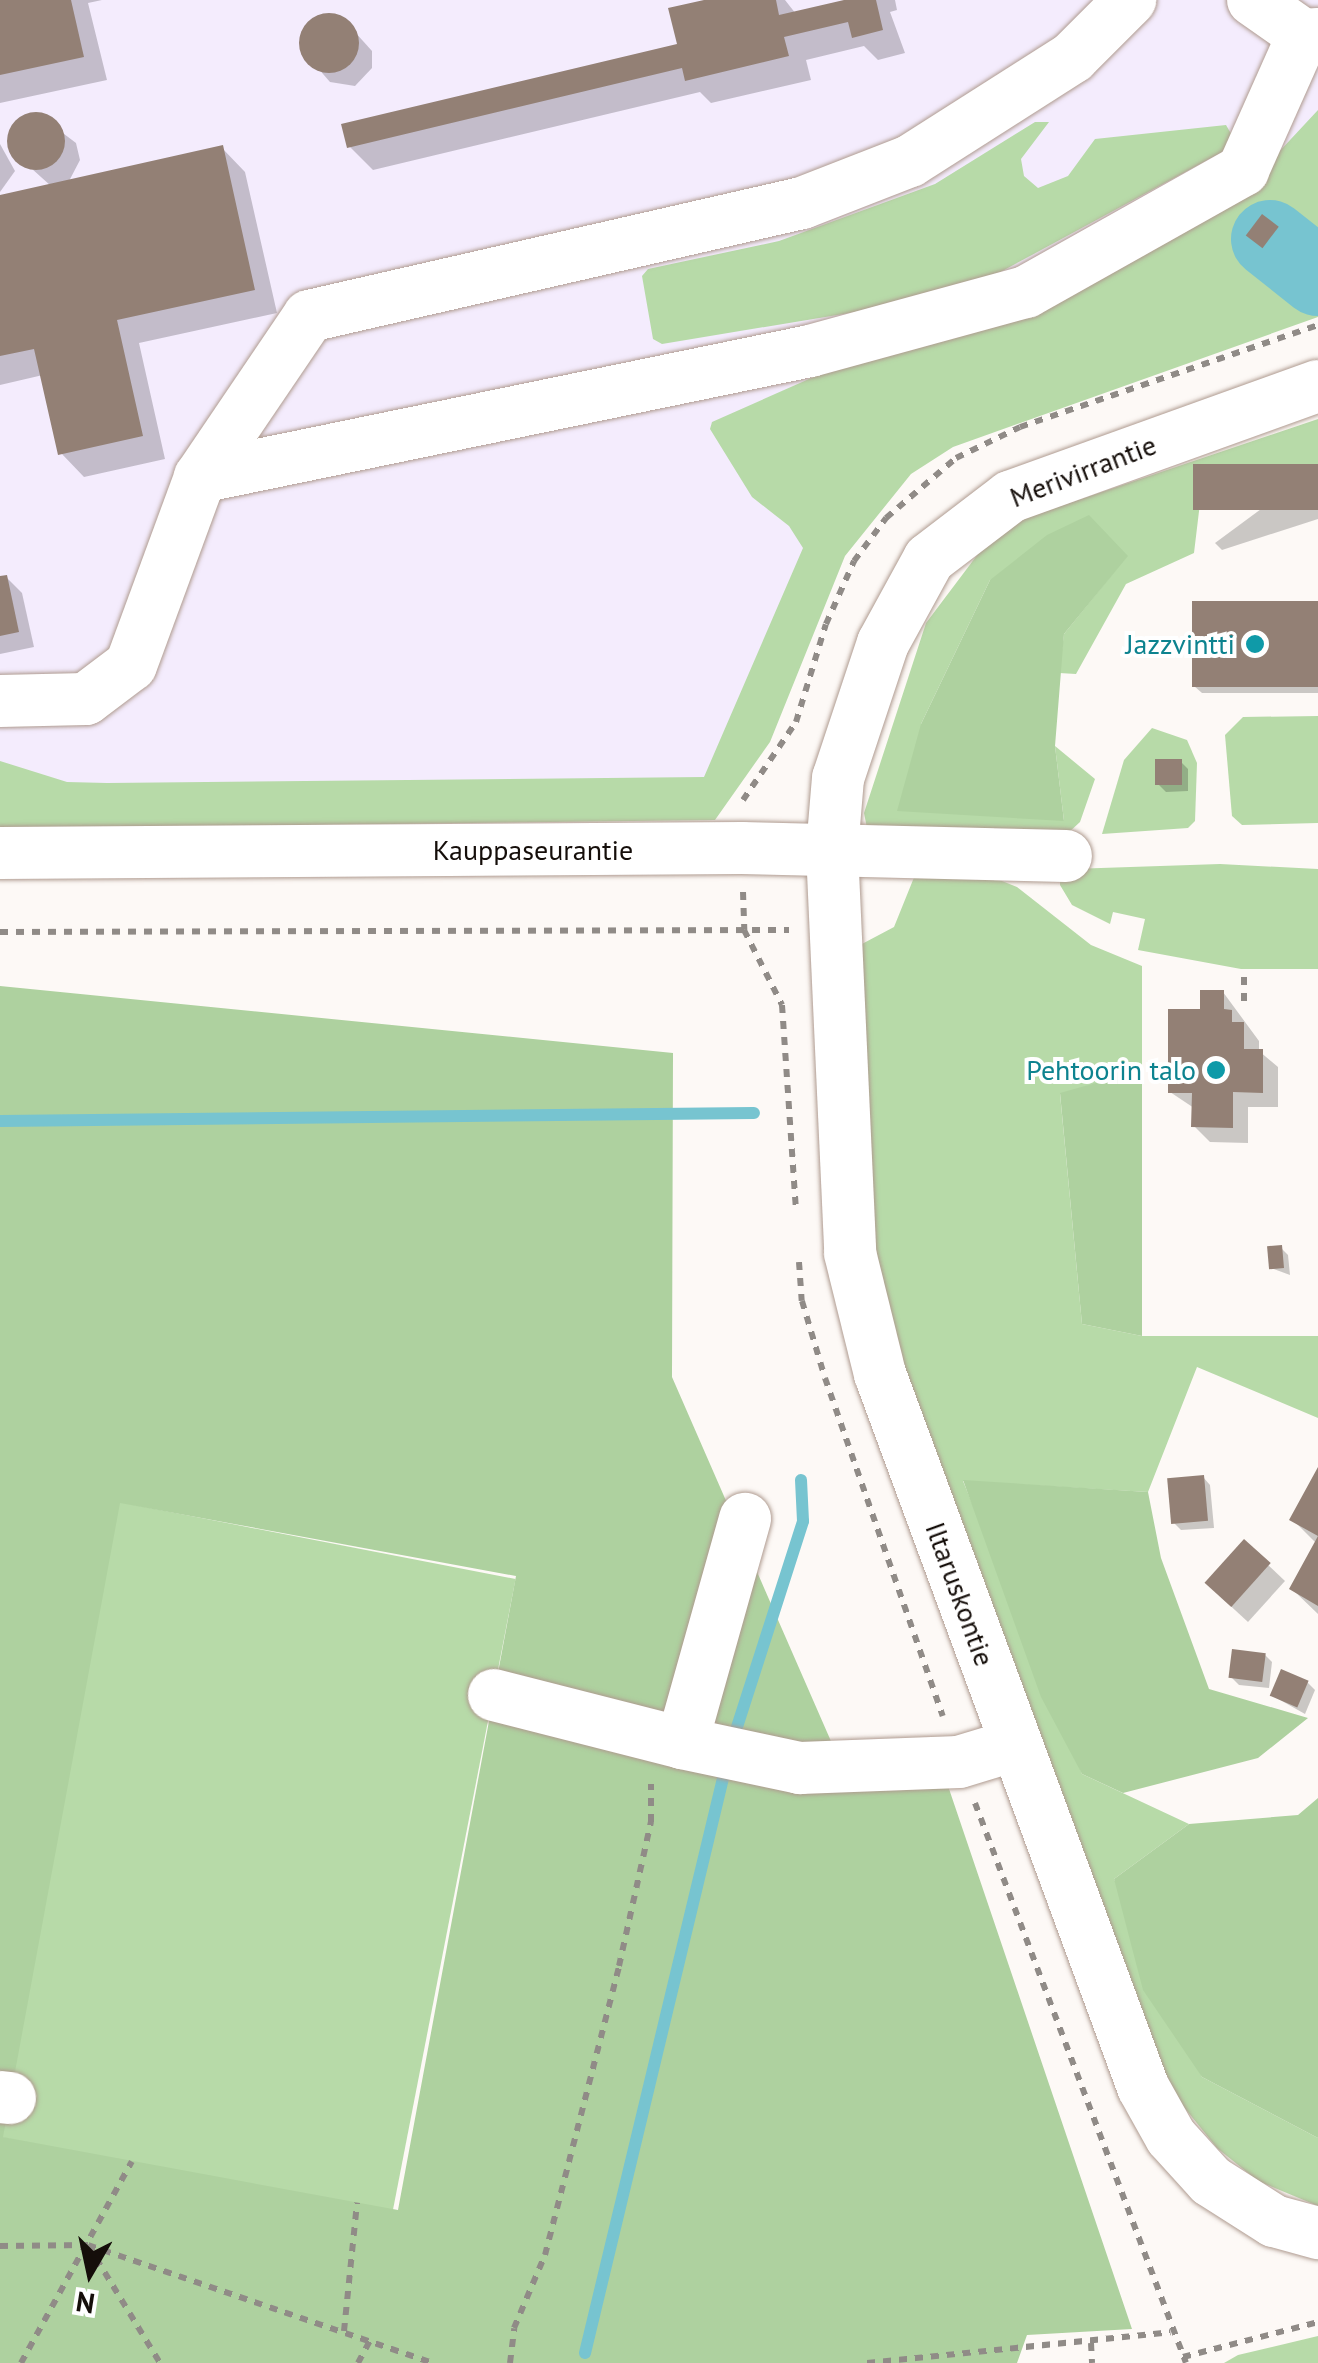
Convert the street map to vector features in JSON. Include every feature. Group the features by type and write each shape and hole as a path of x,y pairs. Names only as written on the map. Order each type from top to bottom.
{"street":[{"path":"0,701 86,698 131,665 200,477 309,316 802,203 910,160 1073,56 1130,0"},
{"path":"200,477 810,352 1026,292 1243,170 1310,34 1254,0"},
{"name":"Merivirrantie","path":"832,850 838,778 883,643 929,560 1010,497 1318,386"},
{"name":"Kauppaseurantie","path":"0,854 832,850 1066,856"},
{"name":"Iltaruskontie","path":"832,850 850,1253 880,1374 1143,2087 1171,2138 1212,2181 1274,2220 1318,2233"},
{"path":"677,1741 746,1519"},
{"path":"494,1695 800,1768 960,1762 1015,1746"}],"path":[{"path":"0,932 744,930"},
{"path":"1244,978 1244,1004"},
{"path":"510,2363 514,2328 546,2255 619,1966 651,1822 651,1778 677,1741"},
{"path":"21,2363 132,2162"},
{"path":"344,2331 357,2203"},
{"path":"88,2244 160,2363"},
{"path":"0,2246 88,2244 432,2363"},
{"path":"1183,2356 1318,2322"},
{"path":"868,2363 1170,2332"},
{"path":"358,2363 370,2340"},
{"path":"1091,2343 1092,2363"}],"shaded area":[{"path":"0,0 1318,0 1318,185 855,444 710,791 0,799"}],"green space":[{"path":"1318,110 1318,317 953,447 911,474 845,556 770,742 715,820 0,829 0,761 67,782 107,783 704,777 803,548 789,526 752,497 710,429 712,422 1249,184"},
{"path":"1035,122 1049,122 1021,159 1024,176 1038,188 1068,176 1095,139 1226,125 1237,144 958,295 662,344 653,339 642,276 648,269 779,241 935,184"},
{"path":"1318,419 1318,464 1200,503 1194,553 1126,584 1076,674 1059,673 1064,634 1127,556 990,580 921,724 1064,821 1055,746 1095,779 1080,822 1066,835 867,828 864,813 926,623 981,550 1019,520"},
{"path":"1089,515 1128,556 1064,634 1055,746 1064,821 897,811 921,724 990,580 1047,535"},
{"path":"1318,716 1318,823 1242,825 1232,816 1225,735 1243,717"},
{"path":"1152,728 1187,740 1197,763 1195,821 1188,828 1102,834 1124,760"},
{"path":"1220,864 1318,869 1318,969 1241,969 1138,950 1145,919 1113,912 1110,924 1072,905 1060,885 1060,874 1071,869"},
{"path":"915,875 992,877 1017,887 1091,945 1142,966 1142,1070 1060,1094 1082,1324 1142,1336 1318,1336 1318,1418 1197,1367 1148,1492 963,1481 1082,1774 1189,1824 1114,1879 1202,2077 1318,2138 1318,2206 1258,2181 1217,2148 1179,2101 1138,2027 877,1308 860,945 894,927"},
{"path":"0,986 673,1053 672,1377 851,1787 945,1777 1132,2329 1027,2335 1017,2363 0,2363","holes":["120,1503 516,1576 398,2210 3,2137"]},
{"path":"1142,1070 1142,1336 1082,1324 1060,1093"},
{"path":"963,1480 1148,1492 1161,1558 1209,1689 1308,1718 1258,1758 1123,1793 1082,1774 1041,1697"},
{"path":"119,1502 516,1579 392,2213 0,2137 0,2114"},
{"path":"1318,1798 1318,2138 1202,2077 1143,1990 1114,1879 1189,1824 1298,1815"},
{"path":"1318,2336 1318,2363 1224,2363 1238,2355"}],"building":[{"path":"0,0 71,0 84,57 0,75"},
{"path":"704,0 776,0 779,15 844,0 876,0 883,30 852,38 848,22 784,37 789,56 685,81 682,68 347,148 341,124 677,44 668,8"},
{"path":"329,13 350,22 359,43 350,64 329,73 308,64 299,43 308,22"},
{"path":"36,112 56,121 65,141 56,161 36,170 16,161 7,141 16,121"},
{"path":"223,145 255,290 117,320 143,436 58,455 34,349 0,356 0,195"},
{"path":"1262,214 1279,227 1263,248 1246,236"},
{"path":"1193,464 1318,464 1318,510 1193,510"},
{"path":"7,575 19,632 0,636 0,576"},
{"name":"Jazzvintti","path":"1192,601 1318,601 1318,687 1192,687"},
{"path":"1155,759 1182,759 1182,785 1155,785"},
{"name":"Pehtoorin talo","path":"1200,990 1224,990 1224,1009 1232,1010 1232,1022 1244,1022 1244,1049 1263,1049 1263,1093 1233,1092 1233,1128 1191,1127 1192,1093 1168,1093 1168,1009 1200,1009"},
{"path":"1282,1245 1284,1268 1269,1269 1267,1246"},
{"path":"1318,1467 1318,1536 1289,1520"},
{"path":"1204,1475 1208,1521 1171,1524 1167,1478"},
{"path":"1318,1536 1318,1606 1289,1589"},
{"path":"1244,1539 1271,1563 1231,1607 1205,1583"},
{"path":"1232,1649 1266,1653 1262,1682 1228,1678"},
{"path":"1281,1669 1309,1681 1297,1707 1270,1696"}],"waterway":[{"path":"1270,239 1318,277"},
{"path":"0,1121 754,1113"},
{"path":"737,1727 803,1521 801,1480"},
{"path":"585,2353 725,1770"}],"place":[{"name":"Jazzvintti","path":"1255,644"},
{"name":"Pehtoorin talo","path":"1216,1070"}]}
